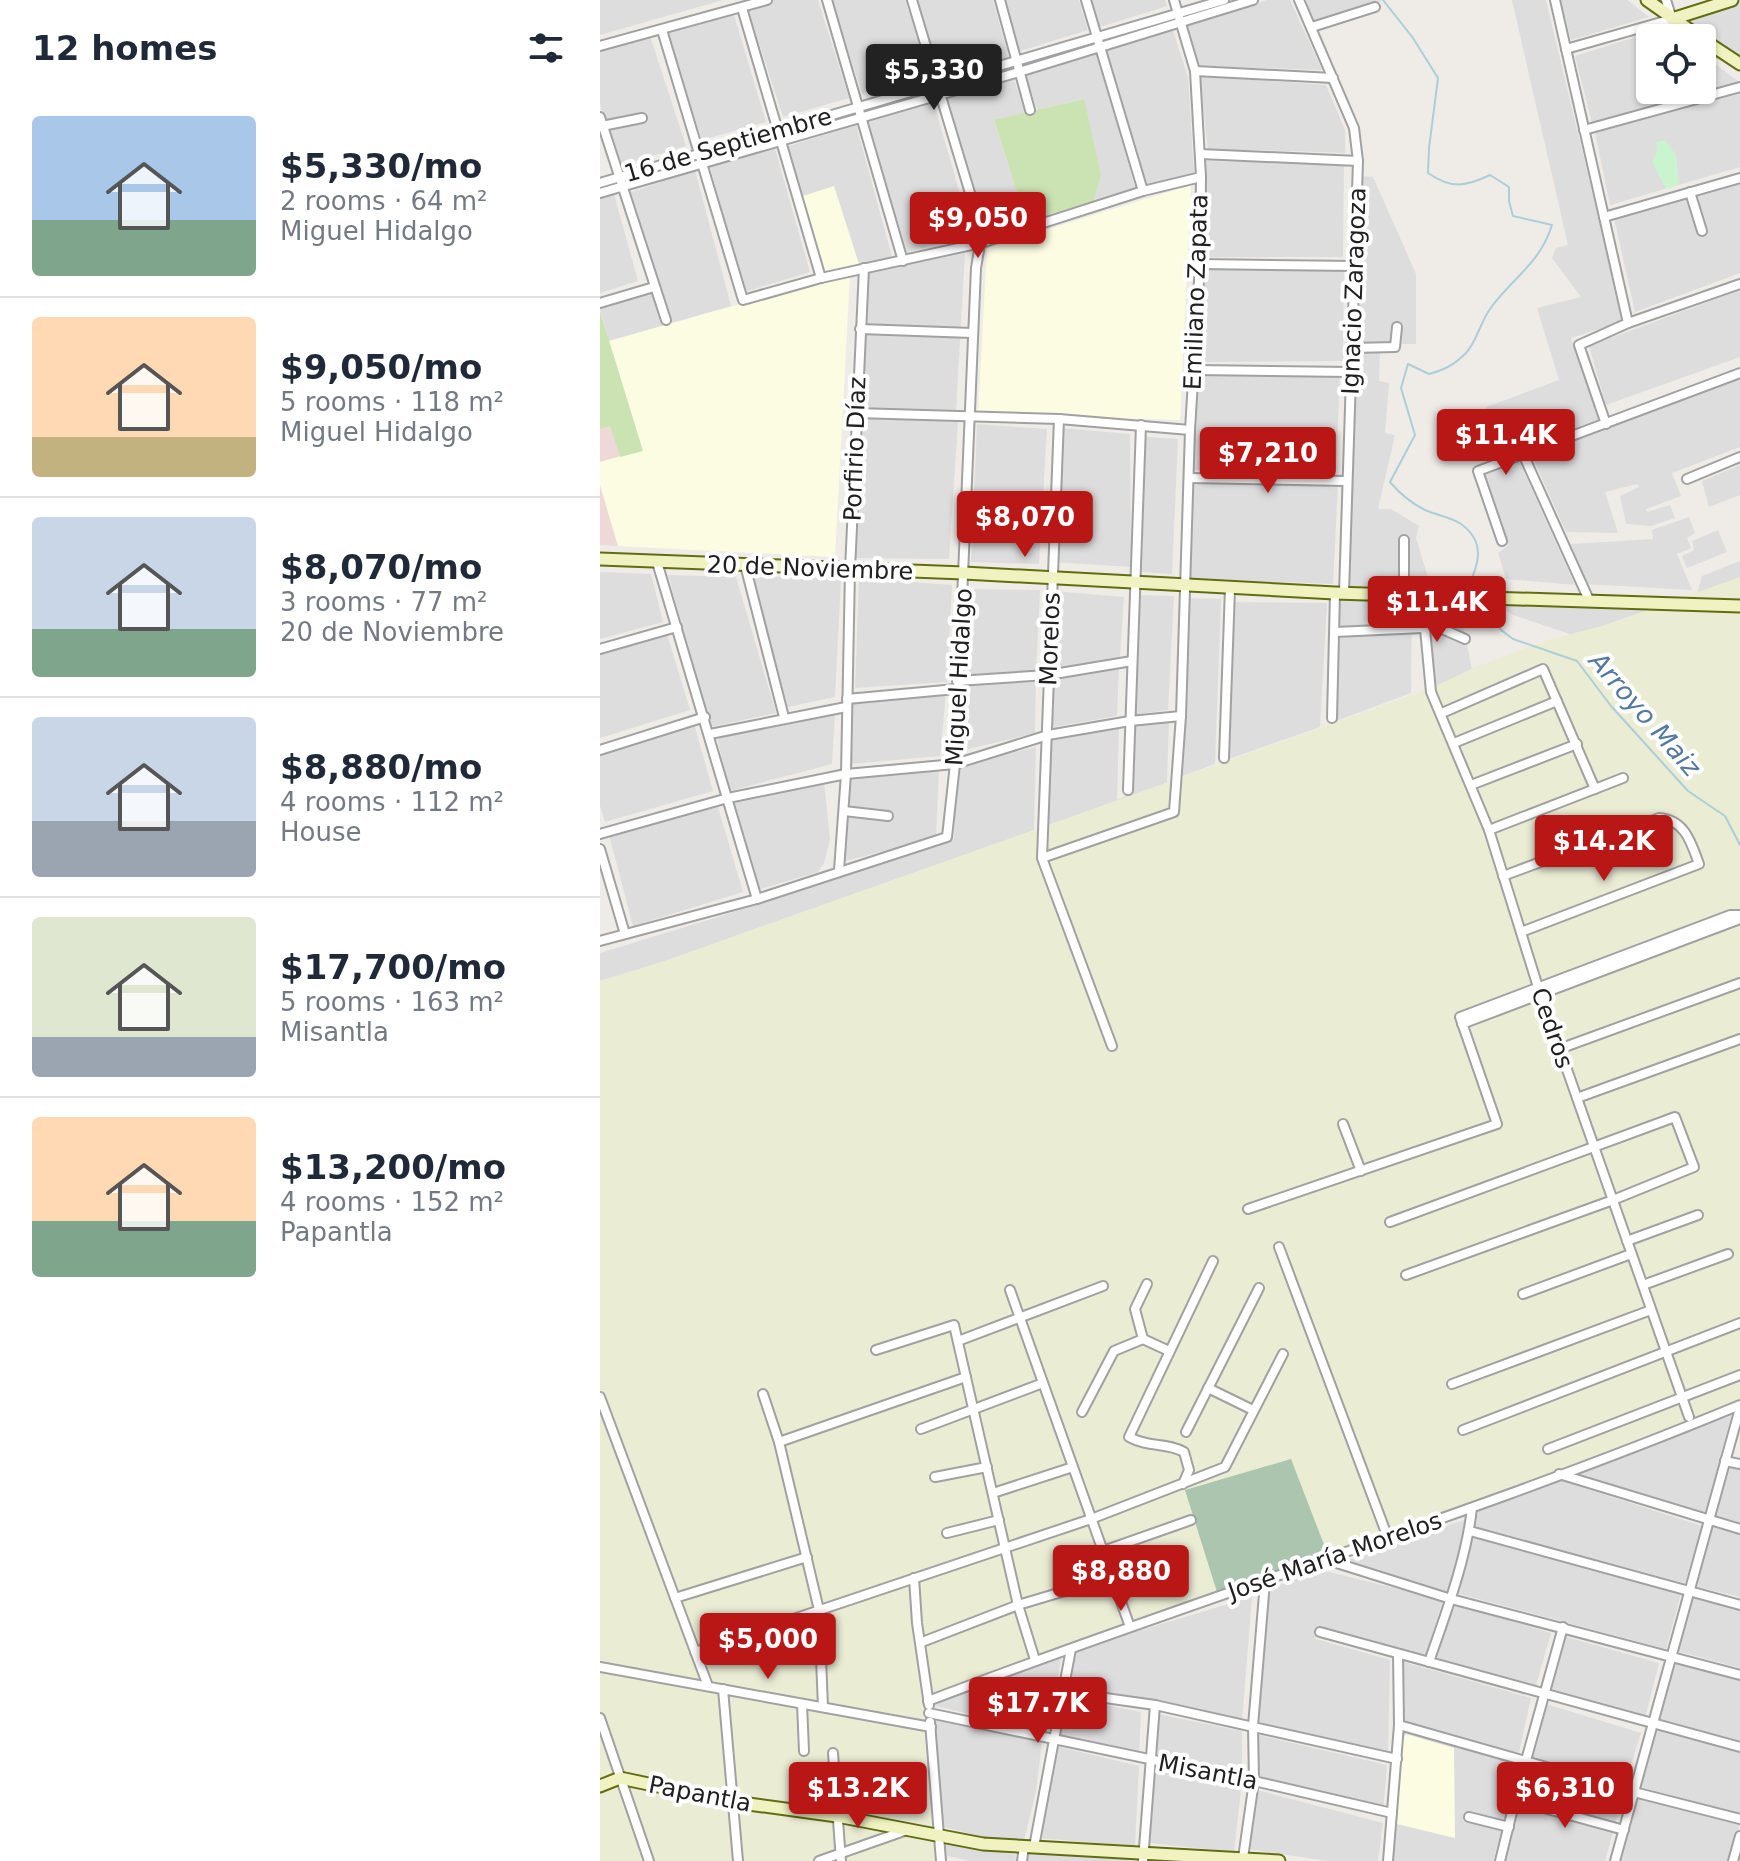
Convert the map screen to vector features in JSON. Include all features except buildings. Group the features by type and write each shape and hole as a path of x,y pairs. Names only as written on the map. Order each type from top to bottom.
{"main road":[{"path":"1647,0 1680,24"},
{"path":"1672,19 1732,0"},
{"path":"1716,48 1740,64"},
{"name":"20 de Noviembre","path":"600,559 964,573 1422,597 1740,606"},
{"name":"Papantla","path":"600,1786 620,1778 734,1802 837,1816 983,1844 1144,1857 1279,1861"}],"street":[{"path":"600,46 767,0"},
{"path":"827,0 903,261"},
{"name":"Miguel Hidalgo","path":"839,870 947,837 955,764 972,333 976,268 982,233 912,0"},
{"path":"1000,0 1030,110"},
{"path":"1086,0 1143,191"},
{"name":"Emiliano Zapata","path":"1042,858 1174,812 1181,716 1201,177 1195,71 1174,0"},
{"name":"16 de Septiembre","path":"600,183 620,182 703,163 1019,72 1100,48 1224,0"},
{"name":"16 de Septiembre","path":"600,193 620,182 699,153 1097,38 1253,0"},
{"name":"Ignacio Zaragoza","path":"1299,0 1354,128 1358,161 1346,481 1332,718"},
{"path":"1555,0 1628,323"},
{"path":"1566,49 1672,19 1666,0"},
{"path":"1312,27 1375,7"},
{"path":"742,8 821,278"},
{"path":"662,30 743,300 821,278 981,243 1143,191 1201,177"},
{"path":"1195,71 1333,78"},
{"path":"1584,130 1740,87"},
{"path":"642,118 601,122 666,320"},
{"path":"1200,154 1358,161"},
{"path":"1604,217 1740,178"},
{"path":"1690,192 1702,231"},
{"path":"1200,264 1355,266"},
{"name":"Porfirio Díaz","path":"839,870 846,774 850,570 864,268"},
{"path":"1606,424 1579,345 1628,323 1740,284"},
{"path":"600,303 654,287"},
{"path":"1352,348 1395,347 1397,327"},
{"path":"860,329 972,333"},
{"path":"1195,370 1351,372"},
{"path":"1502,541 1478,471 1740,373"},
{"path":"856,413 1059,419 1190,430"},
{"name":"Morelos","path":"1042,858 1059,419"},
{"path":"1128,790 1141,425"},
{"path":"1523,454 1589,600"},
{"path":"1687,479 1740,457"},
{"path":"1189,478 1346,481"},
{"path":"1404,540 1404,596"},
{"path":"657,562 757,899"},
{"path":"745,565 784,717"},
{"path":"1224,758 1230,588"},
{"name":"Cedros","path":"1422,597 1431,692 1489,830 1559,1049 1689,1417"},
{"path":"1335,632 1423,624 1465,639"},
{"path":"600,649 677,627"},
{"path":"710,734 846,703 1132,661"},
{"path":"1442,713 1543,669 1595,789"},
{"path":"1454,743 1557,701"},
{"path":"600,834 728,798 846,774 955,764 1048,735 1181,716"},
{"path":"600,750 705,717"},
{"path":"1471,785 1577,744"},
{"path":"1489,830 1623,778"},
{"path":"844,811 888,816"},
{"path":"1503,876 1659,818 1672,819 1690,841 1699,864 1521,932"},
{"path":"600,849 625,934"},
{"path":"1042,858 1112,1046"},
{"path":"600,941 757,899 839,870"},
{"path":"1248,1209 1497,1124 1461,1020 1730,915 1740,917"},
{"path":"1559,1049 1740,983"},
{"path":"1577,1098 1740,1039"},
{"path":"1390,1222 1675,1117 1694,1167 1613,1200 1406,1275"},
{"path":"1343,1124 1361,1171"},
{"path":"1627,1241 1698,1215"},
{"path":"1279,1247 1388,1538"},
{"path":"1523,1294 1631,1254"},
{"path":"1643,1285 1728,1254"},
{"path":"1183,1484 1189,1470 1184,1452 1175,1446 1142,1444 1129,1437 1213,1261"},
{"path":"1143,1339 1135,1309 1147,1284"},
{"path":"958,1341 1103,1286"},
{"path":"1186,1432 1259,1288"},
{"path":"1010,1290 1130,1627"},
{"path":"1452,1384 1651,1310"},
{"path":"1463,1430 1740,1323"},
{"path":"876,1350 954,1325 1018,1605 1035,1660"},
{"path":"1082,1412 1114,1351 1143,1339 1169,1351"},
{"path":"695,1652 1091,1519 1225,1467 1283,1354"},
{"path":"1548,1449 1740,1375"},
{"path":"779,1442 966,1377"},
{"path":"921,1429 1043,1383"},
{"path":"1208,1388 1253,1410"},
{"path":"763,1394 779,1442 819,1610 823,1707"},
{"path":"600,1397 708,1686"},
{"path":"1615,1861 1740,1407"},
{"name":"José María Morelos","path":"928,1701 1035,1660 1472,1508 1740,1407"},
{"path":"1725,1461 1740,1464"},
{"path":"935,1477 987,1467"},
{"path":"993,1493 1073,1467"},
{"path":"1559,1474 1740,1529"},
{"path":"1429,1662 1470,1531 1472,1508"},
{"path":"947,1533 999,1520"},
{"path":"1103,1551 1191,1520"},
{"path":"1470,1531 1740,1605"},
{"path":"675,1598 807,1557"},
{"path":"1327,1560 1451,1599 1740,1675"},
{"path":"922,1642 1018,1605 1112,1577"},
{"path":"914,1578 931,1727 941,1861"},
{"path":"1243,1858 1254,1781 1253,1726 1265,1582"},
{"path":"1500,1861 1563,1627"},
{"path":"1320,1632 1740,1747"},
{"path":"1022,1861 1029,1846 1055,1740 1071,1649"},
{"path":"1388,1861 1399,1725 1398,1654"},
{"path":"600,1667 931,1727"},
{"path":"723,1689 738,1861"},
{"path":"1063,1692 1155,1705 1397,1759"},
{"path":"802,1704 804,1751"},
{"path":"1144,1857 1155,1705"},
{"name":"Misantla","path":"929,1713 1392,1813"},
{"path":"600,1718 649,1861"},
{"path":"1399,1725 1740,1819"},
{"path":"833,1753 840,1857"},
{"path":"1515,1800 1624,1830"},
{"path":"1469,1817 1509,1827"},
{"path":"819,1861 840,1857 907,1830"},
{"path":"1733,1861 1740,1836"}],"shaded area":[{"path":"600,0 723,0 600,35"},
{"path":"767,0 818,0 849,98 783,117 747,6"},
{"path":"832,0 905,0 930,74 862,94"},
{"path":"916,0 993,0 1009,58 940,78"},
{"path":"1005,0 1079,0 1088,30 1020,51"},
{"path":"1090,0 1165,0 1167,6 1097,28"},
{"path":"1267,0 1290,0 1322,70 1198,66 1187,26"},
{"path":"1306,0 1381,0 1382,1 1314,23"},
{"path":"1512,0 1546,0 1623,321 1571,338 1599,421 1503,455 1486,407 1559,380 1537,308 1581,297 1552,258 1556,248 1568,245"},
{"path":"1561,0 1627,0 1649,17 1571,40"},
{"path":"1740,3 1740,59 1716,41 1716,24 1693,24 1686,19"},
{"path":"734,15 766,122 702,140 667,34"},
{"path":"1173,31 1188,77 1194,174 1146,186 1106,49"},
{"path":"650,36 686,146 618,166 600,104 600,50"},
{"path":"1636,37 1636,104 1660,104 1592,123 1575,56"},
{"path":"1097,52 1135,188 1094,201 1101,175 1083,99 1037,110 1025,72"},
{"path":"1716,65 1739,82 1716,88"},
{"path":"1013,76 1025,113 994,121 1026,221 988,233 946,96"},
{"path":"1200,76 1326,85 1345,130 1345,153 1208,152"},
{"path":"1740,92 1740,167 1610,205 1595,133 1698,104 1716,104 1716,99"},
{"path":"933,100 972,236 907,252 867,118"},
{"path":"856,125 893,260 822,274 786,147"},
{"path":"775,149 810,272 744,292 710,167"},
{"path":"1206,161 1344,164 1343,257 1203,257"},
{"path":"695,170 731,306 609,341 600,308 657,289 629,193"},
{"path":"1361,176 1373,177 1416,274 1416,344 1398,344 1398,350 1380,351 1379,381 1389,383 1385,433 1395,435 1378,509 1391,509 1419,526 1416,538 1431,587 1349,586"},
{"path":"1740,181 1740,273 1635,312 1614,218 1686,197 1698,233 1704,232 1693,195"},
{"path":"1191,185 1180,420 978,414 987,248"},
{"path":"834,186 859,264 824,272 803,196"},
{"path":"614,194 638,281 600,293 600,198"},
{"path":"965,253 956,411 859,408 866,274"},
{"path":"1200,269 1344,269 1343,361 1197,362"},
{"path":"850,273 835,557 618,546 600,485 600,462 642,450 609,341"},
{"path":"1740,290 1740,357 1606,405 1589,346"},
{"path":"1340,374 1336,471 1192,470 1198,375"},
{"path":"1740,378 1740,447 1672,473 1681,496 1646,509 1647,512 1670,505 1675,518 1651,526 1626,524 1620,496 1639,487 1637,484 1605,492 1618,533 1566,532 1532,456 1604,431 1603,426 1613,423 1614,426"},
{"path":"861,416 958,421 949,559 855,558"},
{"path":"977,424 1047,429 1039,564 971,562"},
{"path":"610,425 620,457 600,462 600,429"},
{"path":"1061,428 1130,434 1131,567 1053,562"},
{"path":"1145,437 1178,439 1172,574 1142,572"},
{"path":"1518,459 1575,585 1506,579 1498,553 1508,546 1482,472"},
{"path":"1740,465 1740,495 1709,507 1702,481"},
{"path":"1192,480 1338,484 1333,584 1189,578"},
{"path":"600,485 618,546 600,545"},
{"path":"1689,517 1695,533 1687,538 1691,548 1677,554 1692,590 1584,584 1571,544 1653,539 1652,530"},
{"path":"1718,530 1727,552 1687,568 1682,556 1694,550 1692,541"},
{"path":"1740,561 1740,595 1697,594 1702,576"},
{"path":"600,572 651,574 663,622 600,639"},
{"path":"668,575 736,577 776,713 710,727"},
{"path":"751,576 841,579 835,697 788,707"},
{"path":"1740,577 1740,1401 1469,1506 1220,1594 1130,1622 1132,1629 1001,1670 922,1712 935,1861 600,1861 600,981 665,961 1434,687 1471,669 1551,639 1602,626"},
{"path":"859,578 952,585 947,682 855,688"},
{"path":"968,589 1040,590 1036,674 963,676"},
{"path":"1052,591 1124,597 1120,657 1051,670"},
{"path":"1140,595 1174,596 1168,710 1132,715 1137,598"},
{"path":"1186,598 1221,599 1215,764 1182,776"},
{"path":"1337,598 1412,601 1411,693 1336,721"},
{"path":"1503,599 1740,614 1630,654 1513,615 1501,608"},
{"path":"1433,601 1454,601 1464,629 1472,669 1533,646 1533,656 1434,687 1426,614"},
{"path":"1232,602 1327,603 1320,727 1226,760"},
{"path":"667,634 690,710 600,738 600,654"},
{"path":"1119,665 1117,716 1048,728 1050,677"},
{"path":"1036,681 1035,733 961,751 962,684"},
{"path":"946,694 940,756 852,764 853,704"},
{"path":"835,712 832,764 730,791 717,738"},
{"path":"1169,721 1167,781 1170,810 1044,855 1048,738 1119,727 1117,800 1130,794 1131,723"},
{"path":"694,724 713,791 605,822 600,806 600,753"},
{"path":"1036,747 1034,830 665,961 600,981 600,953 754,906 954,839 957,766"},
{"path":"939,768 936,837 842,862 851,777"},
{"path":"824,781 830,840 824,863 818,872 757,890 732,802"},
{"path":"718,807 743,892 633,926 609,835"},
{"path":"1731,1416 1705,1515 1567,1474"},
{"path":"1291,1459 1328,1555 1217,1592 1185,1490"},
{"path":"1731,1465 1740,1468 1740,1526 1715,1519"},
{"path":"1556,1479 1702,1526 1685,1583 1474,1526 1478,1510"},
{"path":"1467,1519 1448,1593 1340,1563"},
{"path":"1712,1527 1740,1535 1740,1597 1695,1586"},
{"path":"1472,1537 1681,1594 1666,1649 1456,1593"},
{"path":"1321,1570 1443,1600 1425,1658 1316,1627 1316,1639 1390,1660 1388,1753 1255,1721 1266,1590"},
{"path":"1693,1595 1740,1608 1740,1668 1677,1651"},
{"path":"1252,1597 1242,1721 1065,1691 1071,1651"},
{"path":"1453,1604 1551,1633 1535,1689 1437,1658"},
{"path":"1563,1636 1659,1663 1645,1718 1546,1692"},
{"path":"1062,1653 1048,1732 935,1706 936,1702"},
{"path":"1400,1661 1531,1698 1518,1757 1405,1721"},
{"path":"1676,1662 1740,1680 1740,1741 1660,1719"},
{"path":"1065,1697 1141,1712 1139,1755 1057,1735"},
{"path":"1543,1703 1641,1733 1624,1787 1528,1759"},
{"path":"1157,1714 1242,1731 1242,1774 1155,1753"},
{"path":"932,1718 1042,1742 1036,1791 1024,1841 994,1840 944,1827"},
{"path":"1657,1728 1740,1753 1740,1814 1641,1787"},
{"path":"1402,1731 1520,1764 1493,1861 1392,1861"},
{"path":"1254,1734 1387,1765 1383,1813 1255,1776"},
{"path":"1406,1734 1454,1748 1455,1838 1397,1824 1403,1737"},
{"path":"1055,1746 1139,1766 1135,1846 1039,1838"},
{"path":"1154,1769 1241,1789 1234,1852 1150,1843"},
{"path":"1526,1769 1622,1797 1615,1825 1517,1796"},
{"path":"1257,1790 1383,1823 1378,1861 1327,1861 1248,1849"},
{"path":"1638,1797 1740,1823 1728,1861 1619,1861"},
{"path":"1516,1805 1613,1832 1605,1861 1502,1861"},
{"path":"945,1840 1016,1855 1015,1861 970,1861 944,1855"},
{"path":"1028,1854 1133,1857 1132,1861 1027,1861"}],"green space":[{"path":"1084,99 1101,175 1094,201 1026,221 994,120"},
{"path":"1665,140 1676,155 1679,185 1666,189 1652,162 1657,152 1656,142"},
{"path":"600,311 643,451 620,457 610,426 600,429"}],"waterway":[{"name":"Arroyo Maiz","path":"1383,0 1413,38 1438,78 1428,173 1451,184 1473,182 1490,175 1509,187 1513,216 1552,225 1533,261 1490,309 1466,353 1449,366 1429,374 1408,364 1401,388 1415,435 1390,482 1415,504 1457,522 1469,531 1478,554 1468,587 1473,593"},
{"name":"Arroyo Maiz","path":"1479,602 1501,630 1513,639 1577,661 1611,706 1688,791 1725,816 1740,845"}]}
